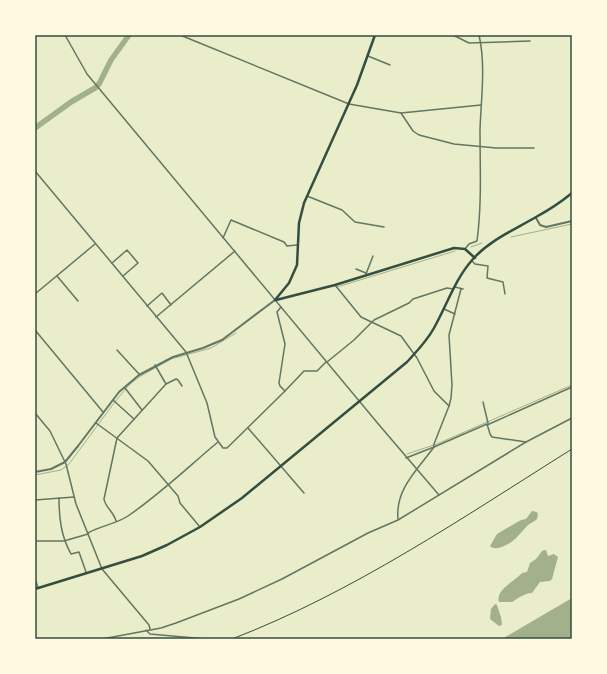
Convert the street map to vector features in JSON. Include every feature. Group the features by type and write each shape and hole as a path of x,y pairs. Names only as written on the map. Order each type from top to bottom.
{"main road":[{"path":"275,300 284,291 297,265 300,217 307,196 349,104 375,35"},
{"path":"36,588 102,569 154,551 200,527 227,510 399,369 414,355 431,333 454,288 475,258 493,242 536,218 572,193"},
{"path":"275,300 335,285 366,274 454,248 465,249 475,258"}],"street":[{"path":"64,35 83,69 95,84 406,458 439,495"},
{"path":"180,35 349,104 401,113 481,105"},
{"path":"453,35 469,43 530,41"},
{"path":"465,249 469,244 477,241 478,236 483,62 479,35"},
{"path":"368,56 390,65"},
{"path":"401,113 413,131 419,136 454,144 480,147 534,148"},
{"path":"35,172 186,353 207,403 215,437 223,448 227,448 304,371 317,371 354,340 372,321 413,299 447,288 462,289 449,335 452,385 449,406 434,444 434,448 404,487 398,509 398,520"},
{"path":"307,196 342,210 355,222 384,227"},
{"path":"536,218 539,224 544,227 572,221"},
{"path":"223,238 231,220 284,242 287,246 299,245"},
{"path":"35,294 96,244"},
{"path":"112,263 127,250 138,263 123,276"},
{"path":"156,317 235,251"},
{"path":"356,269 366,274 373,256"},
{"path":"472,261 475,264 488,266 487,278 503,282 505,294"},
{"path":"57,276 78,300"},
{"path":"335,285 361,317 401,336 420,364 434,391 449,406"},
{"path":"147,306 162,294 171,305"},
{"path":"35,472 50,469 65,463 125,387 139,375 186,353 222,340 275,300"},
{"path":"281,307 277,312 285,344 279,383 285,391"},
{"path":"444,309 455,314"},
{"path":"35,330 108,413"},
{"path":"117,350 139,375"},
{"path":"156,366 166,384"},
{"path":"116,521 115,516 105,503 104,499 117,438 166,384 176,379 182,386"},
{"path":"125,387 142,410"},
{"path":"406,458 434,448 572,387"},
{"path":"114,401 134,419"},
{"path":"483,402 492,437 526,442"},
{"path":"35,413 50,432 68,468 74,497 102,569 149,625 150,629"},
{"path":"102,639 161,628 176,623 239,599 282,579 368,533 398,520 526,442 572,418"},
{"path":"96,423 148,461 178,496 180,503 200,527"},
{"path":"248,428 304,493"},
{"path":"35,541 64,541 88,533 126,517 149,500 218,442"},
{"path":"35,500 74,497"},
{"path":"59,498 59,516 64,541 70,554 79,552 87,573"},
{"path":"35,578 36,588"},
{"path":"146,630 150,634 206,639"}],"path":[{"path":"232,639 294,613 360,579 407,552 572,449"}],"shaded area":[{"path":"532,511 537,512 537,519 527,526 512,541 505,546 497,548 490,546 497,534 521,520 526,519"},
{"path":"546,550 548,556 554,554 558,557 552,579 550,581 540,582 532,593 512,602 499,602 500,594 506,586 522,573 527,572 530,563 536,559 542,551"},
{"path":"572,598 572,639 502,639"},
{"path":"495,604 497,605 501,617 502,625 499,626 490,619 491,609"}],"waterway":[{"path":"35,128 71,102 95,88 99,84 111,60 129,35"},
{"path":"511,237 572,224"},
{"path":"471,247 482,243"},
{"path":"337,287 455,251"},
{"path":"35,475 61,470 69,464 114,403 128,386 139,377 171,359 211,348 236,333"},
{"path":"407,454 437,444 572,385"}]}
